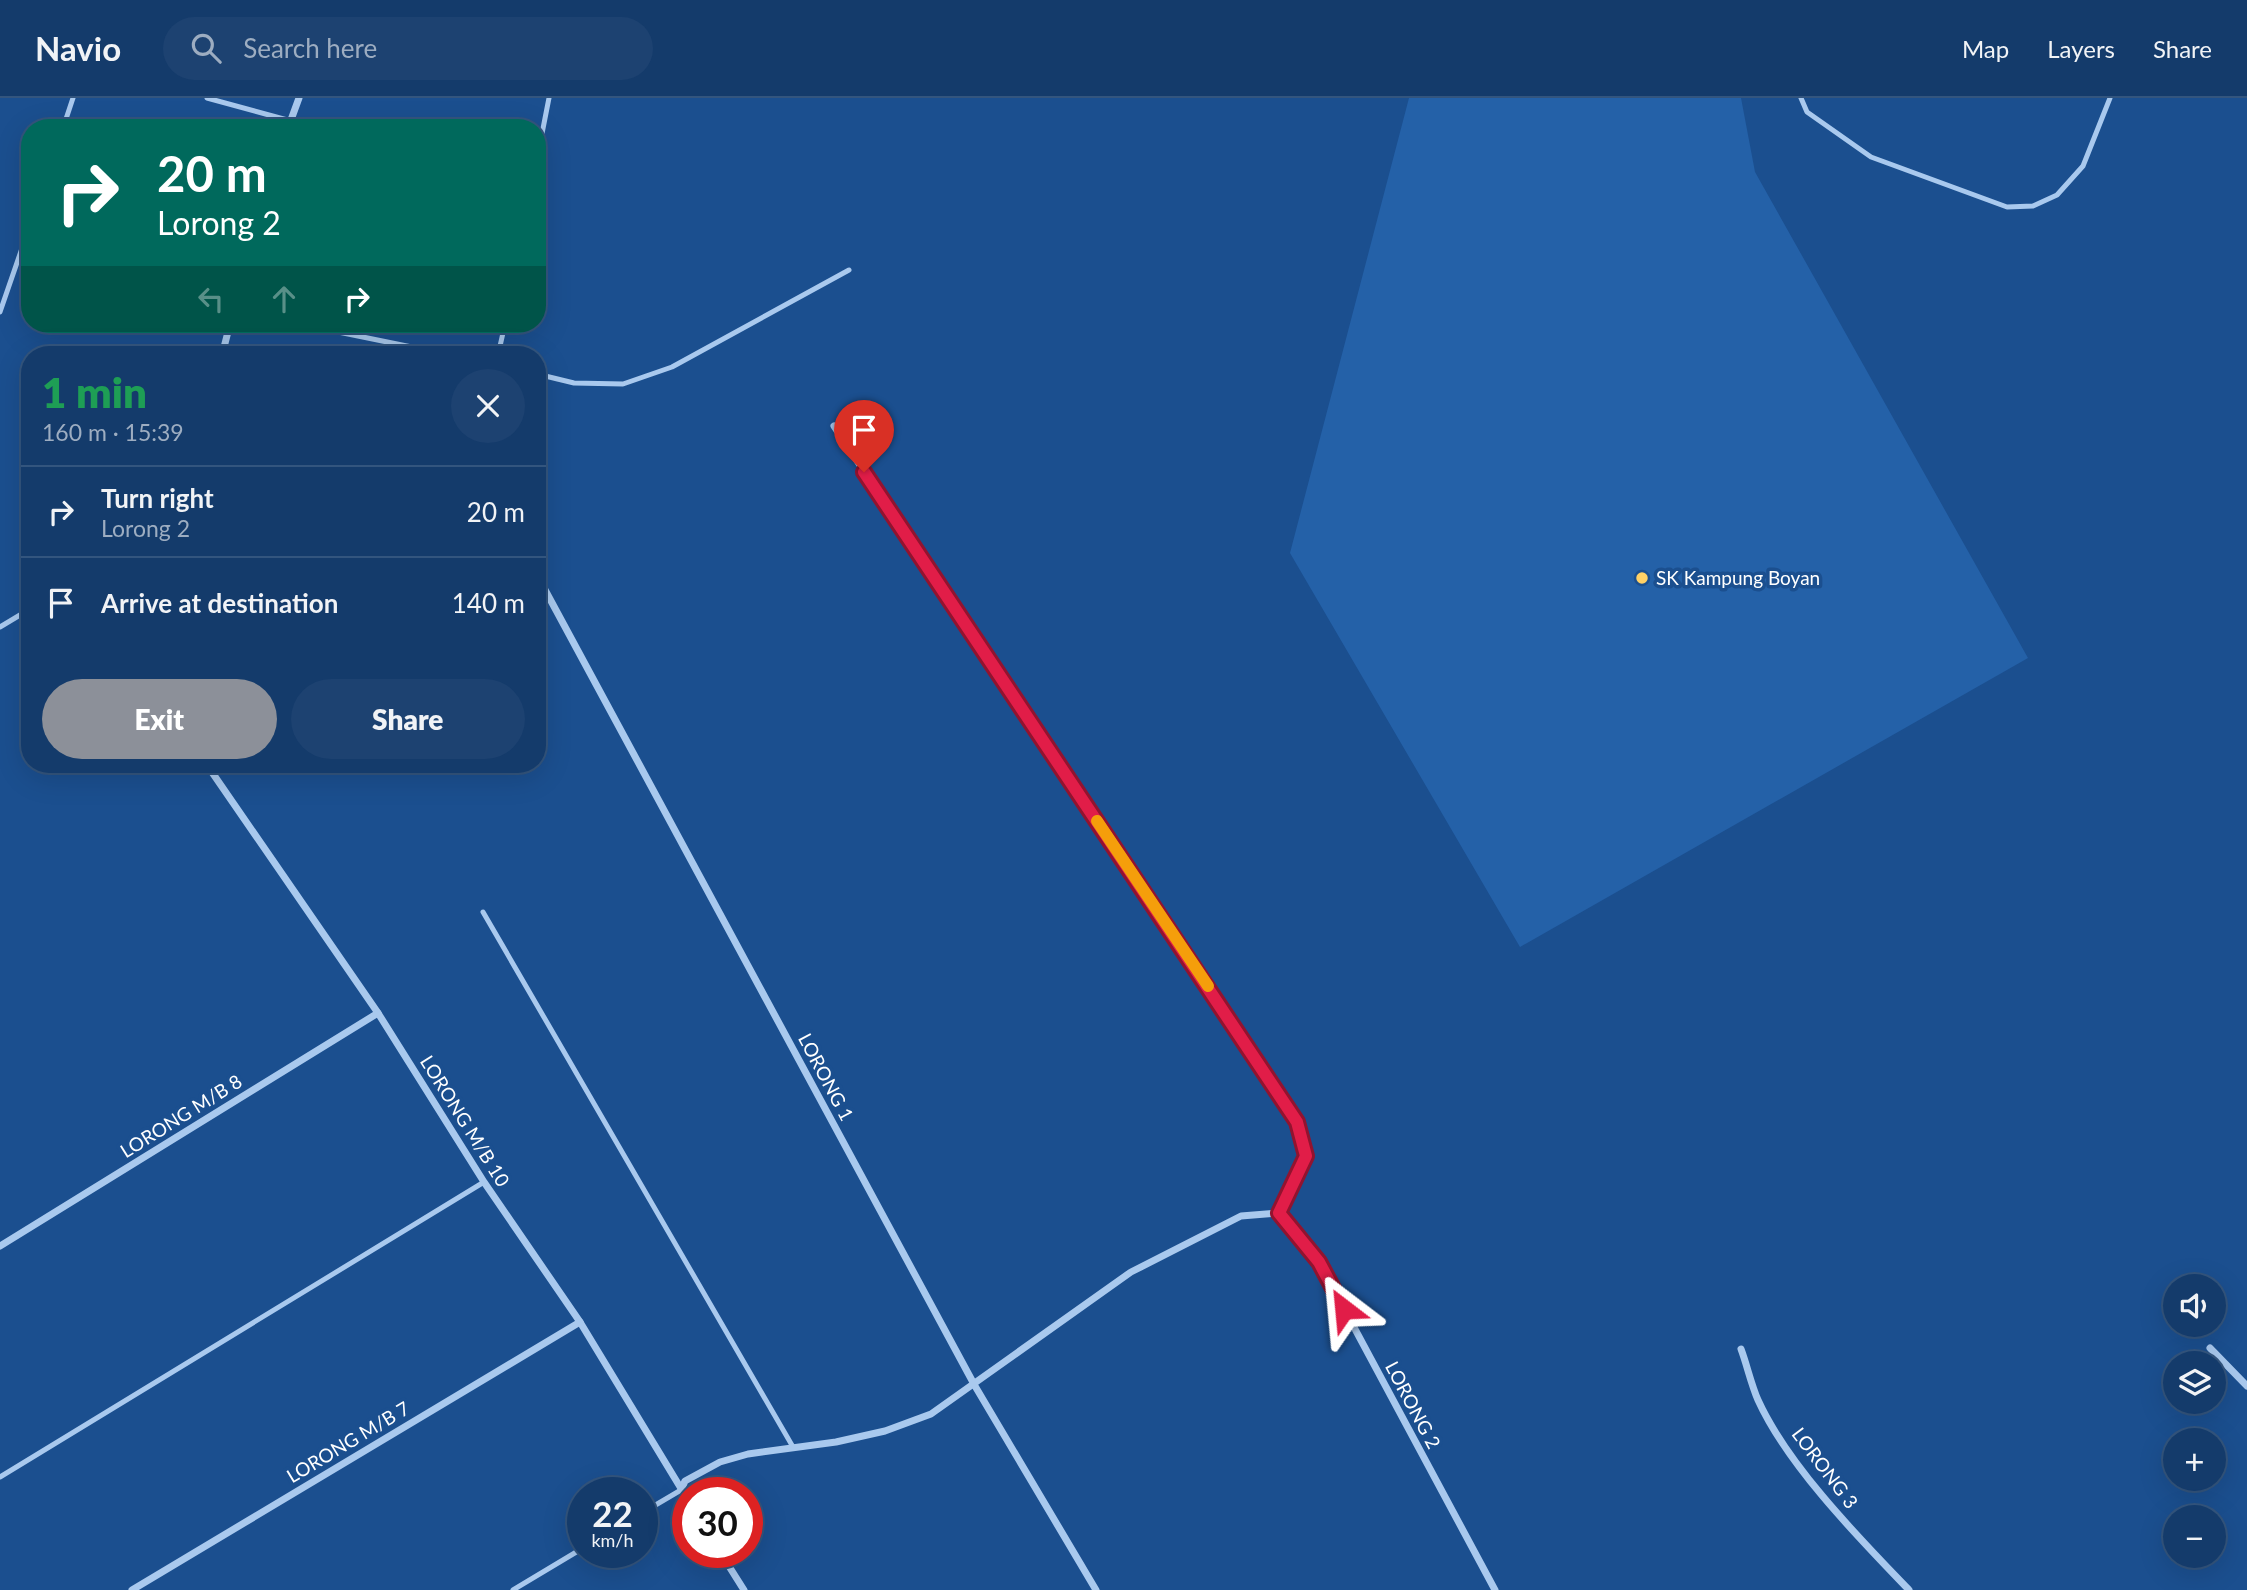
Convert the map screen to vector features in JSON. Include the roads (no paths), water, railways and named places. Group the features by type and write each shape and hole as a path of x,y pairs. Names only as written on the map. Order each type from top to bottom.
{"street":[{"path":"291,119 299,98"},
{"path":"692,1477 720,1462 748,1454 885,1431 931,1414 975,1386 1131,1272 1241,1216 1279,1213 1306,1156 1297,1122 834,426"},
{"name":"LORONG 1","path":"546,592 975,1386 1096,1590"},
{"name":"LORONG M/B 10","path":"213,773 378,1013 484,1182 580,1322 673,1477"},
{"name":"LORONG M/B 8","path":"0,1246 378,1013"},
{"name":"LORONG 2","path":"1279,1213 1319,1262 1495,1590"},
{"name":"LORONG M/B 7","path":"132,1590 580,1322"},
{"path":"2210,1348 2247,1386"},
{"name":"LORONG 3","path":"1741,1349 1759,1401 1793,1457 1866,1545 1909,1590"},
{"path":"730,1568 744,1590"}],"lane":[{"path":"66,119 73,98"},
{"path":"207,98 273,119"},
{"path":"545,119 549,98"},
{"path":"1801,98 1807,112 1871,157 2007,207 2033,206 2057,195 2083,166 2110,98"},
{"path":"0,312 21,251"},
{"path":"546,376 574,383 623,384 672,367 849,270"},
{"path":"343,333 407,346"},
{"path":"0,627 21,614"},
{"path":"484,912 793,1447"},
{"path":"0,1477 484,1182"},
{"path":"513,1590 567,1558"}],"place":[{"name":"SK Kampung Boyan","path":"1642,578"}]}
